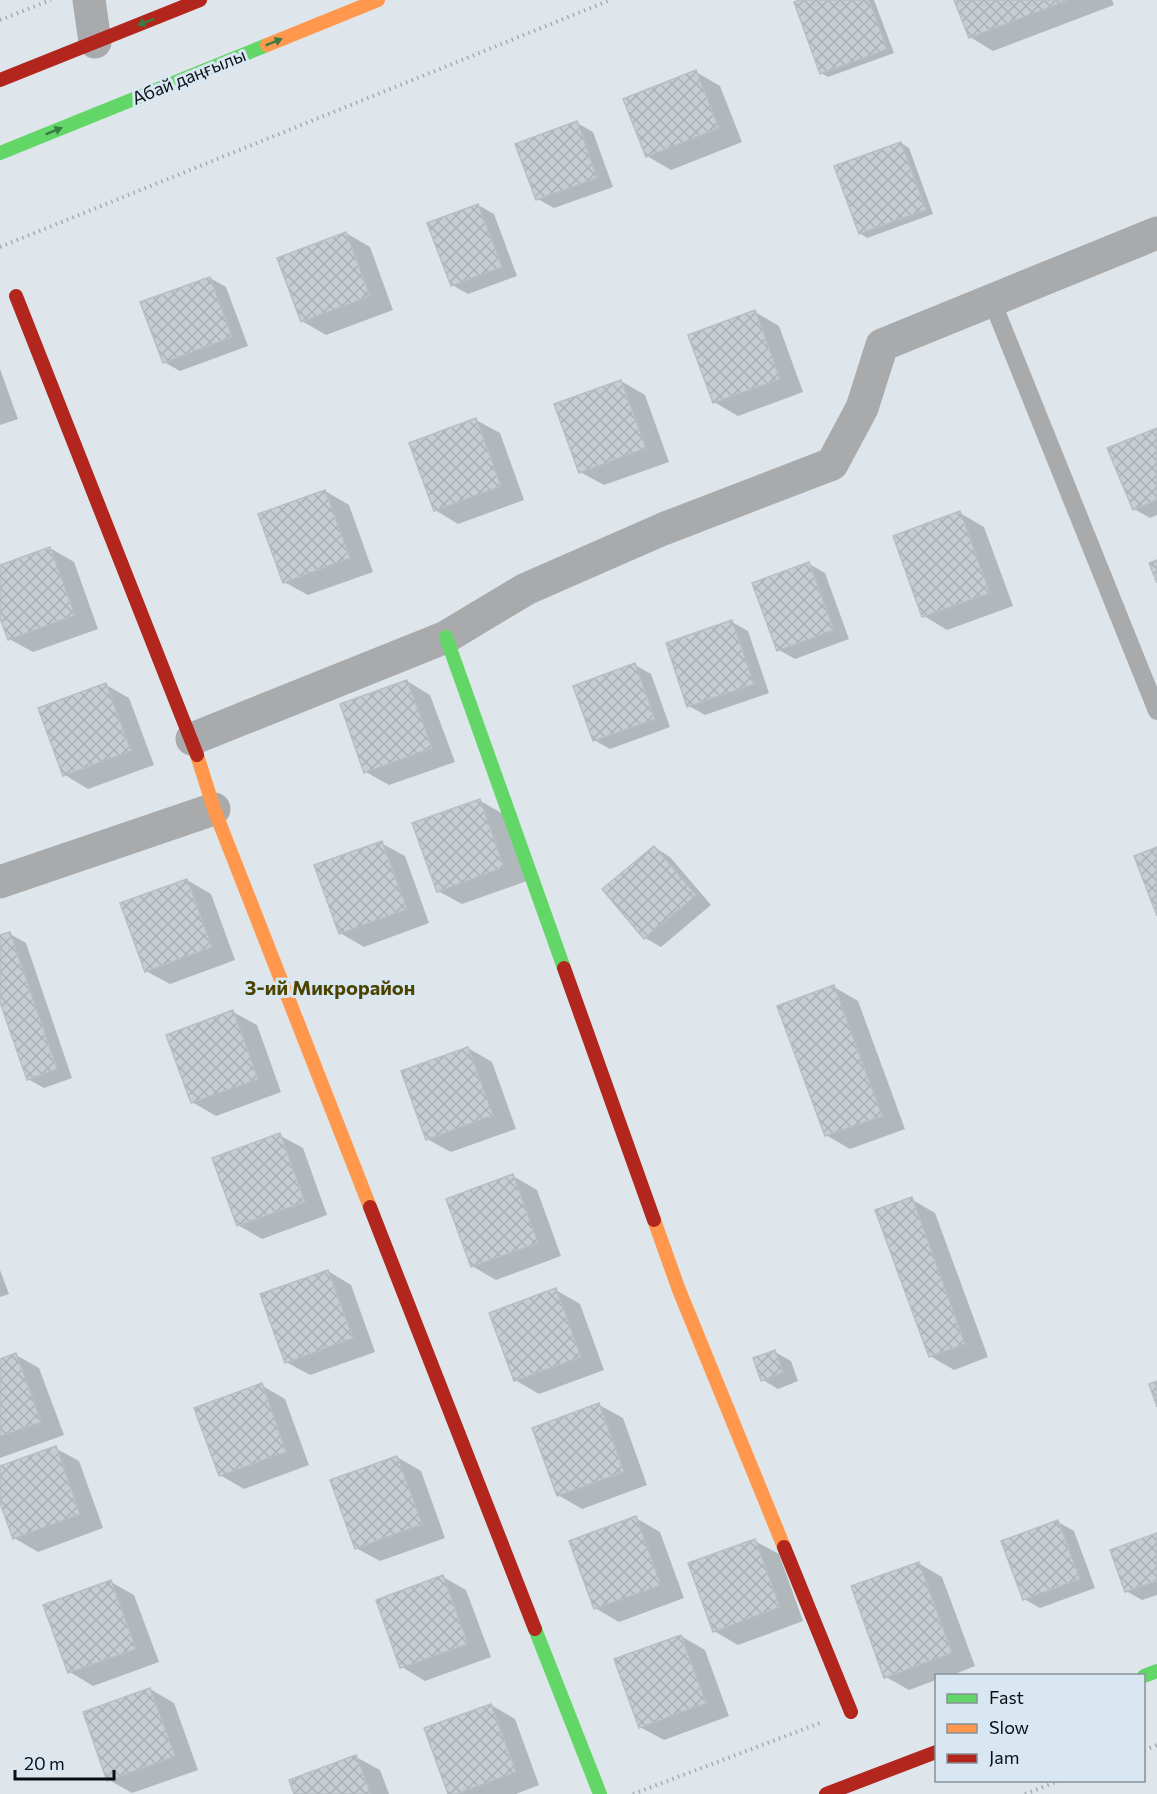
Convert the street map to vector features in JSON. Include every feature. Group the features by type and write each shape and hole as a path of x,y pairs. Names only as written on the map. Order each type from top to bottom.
{"street":[{"path":"89,0 95,42"},
{"path":"0,80 200,0"},
{"name":"Абай даңғылы","path":"0,153 378,0"},
{"path":"192,740 446,637 526,589 663,529 832,464 862,408 882,345 1157,233"},
{"path":"16,296 192,740 214,809 600,1794"},
{"path":"446,637 679,1290 850,1712"},
{"path":"0,882 214,809"},
{"path":"826,1794 935,1752"}],"lane":[{"path":"992,301 1157,711"}],"path":[{"path":"0,20 51,0"},
{"path":"0,248 610,0"},
{"path":"633,1794 850,1712"},
{"path":"1025,1794 1056,1782"}],"building":[{"path":"800,0 869,0 887,49 820,74 794,2"},
{"path":"954,0 1068,0 969,38"},
{"path":"696,70 719,128 646,157 623,99"},
{"path":"577,121 597,178 536,200 515,144"},
{"path":"901,142 926,210 859,234 834,166"},
{"path":"478,204 502,267 451,286 427,223"},
{"path":"346,232 370,296 301,322 277,258"},
{"path":"210,277 232,337 163,363 140,302"},
{"path":"755,310 780,379 713,403 688,335"},
{"path":"621,380 646,448 579,473 554,404"},
{"path":"476,418 501,486 434,511 409,443"},
{"path":"1157,428 1157,500 1133,510 1107,448"},
{"path":"325,490 350,558 283,583 258,514"},
{"path":"960,511 990,593 922,617 893,536"},
{"path":"50,547 75,615 8,640 0,618 0,565"},
{"path":"1157,560 1157,583 1149,563"},
{"path":"809,562 834,630 777,651 752,583"},
{"path":"732,620 754,684 687,707 666,643"},
{"path":"635,663 655,719 593,741 573,686"},
{"path":"407,680 432,748 364,773 340,704"},
{"path":"106,683 131,751 63,776 38,708"},
{"path":"480,799 504,867 437,892 412,823"},
{"path":"382,841 407,909 339,934 314,865"},
{"path":"654,846 696,895 644,939 602,889"},
{"path":"1157,847 1157,916 1134,856"},
{"path":"187,879 212,947 145,972 120,903"},
{"path":"10,932 57,1069 27,1080 0,1002 0,935"},
{"path":"834,985 882,1116 825,1136 777,1006"},
{"path":"233,1010 258,1079 191,1103 166,1035"},
{"path":"468,1047 493,1115 426,1140 401,1071"},
{"path":"280,1133 305,1202 237,1226 212,1158"},
{"path":"513,1174 538,1243 471,1267 446,1199"},
{"path":"912,1197 965,1344 929,1357 875,1210"},
{"path":"328,1270 353,1338 285,1363 260,1294"},
{"path":"556,1288 581,1357 514,1381 489,1313"},
{"path":"775,1350 783,1372 761,1381 753,1358"},
{"path":"16,1353 41,1422 0,1436 0,1359"},
{"path":"1157,1381 1157,1407 1149,1384"},
{"path":"262,1383 286,1452 219,1476 194,1408"},
{"path":"599,1403 624,1472 557,1496 532,1428"},
{"path":"56,1446 80,1514 13,1539 0,1503 0,1466"},
{"path":"397,1456 422,1524 355,1549 330,1480"},
{"path":"636,1516 661,1585 594,1609 569,1541"},
{"path":"1058,1520 1080,1579 1023,1600 1001,1541"},
{"path":"1157,1533 1157,1581 1125,1592 1110,1550"},
{"path":"755,1539 780,1607 713,1632 688,1563"},
{"path":"919,1562 952,1653 884,1678 851,1586"},
{"path":"443,1575 468,1644 400,1668 376,1600"},
{"path":"111,1580 136,1649 68,1673 43,1605"},
{"path":"681,1635 706,1703 639,1728 614,1659"},
{"path":"150,1688 175,1756 107,1781 83,1712"},
{"path":"491,1704 516,1772 456,1794 448,1794 424,1728"},
{"path":"356,1755 371,1794 294,1794 289,1780"}],"traffic: fast":[{"path":"0,153 267,45"},
{"path":"446,637 564,968"},
{"path":"535,1629 600,1794"},
{"path":"1145,1676 1157,1671"}],"traffic: slow":[{"path":"267,45 378,0"},
{"path":"197,755 214,809 370,1207"},
{"path":"654,1220 679,1290 784,1547"}],"traffic: jam":[{"path":"0,80 200,0"},
{"path":"16,296 197,755"},
{"path":"564,968 654,1220"},
{"path":"370,1207 535,1629"},
{"path":"784,1547 851,1712"},
{"path":"826,1794 935,1752"}],"district":[{"name":"3-ий Микрорайон","path":"330,988"}]}
